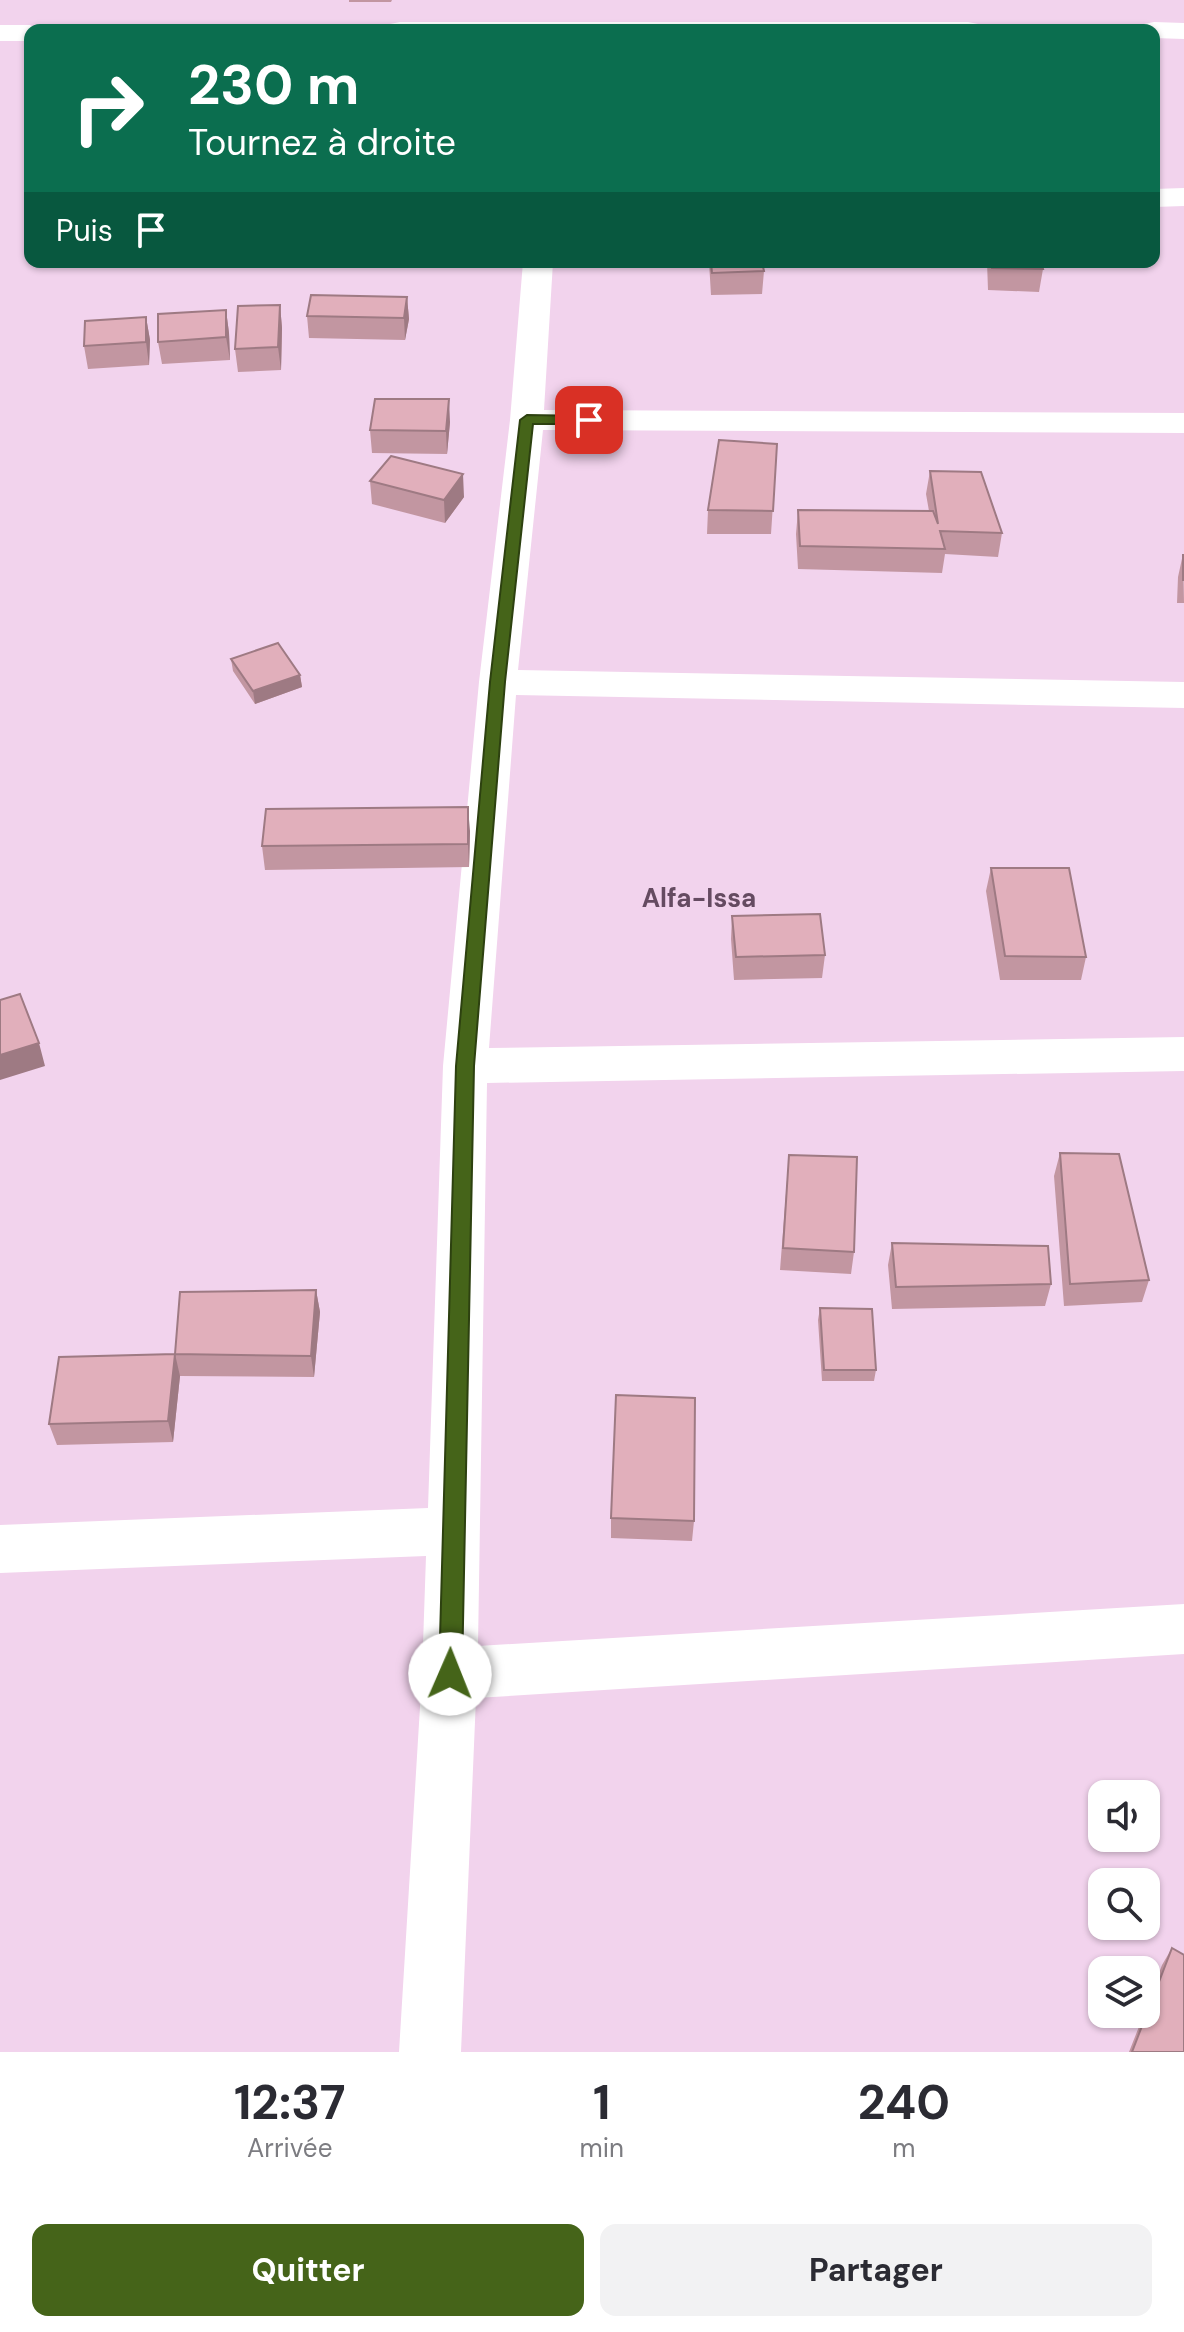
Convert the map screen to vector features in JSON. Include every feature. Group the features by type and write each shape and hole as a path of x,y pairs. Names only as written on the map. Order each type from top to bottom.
{"street":[{"path":"555,24 557,0"},
{"path":"1160,30 1184,31"},
{"path":"0,33 24,33"},
{"path":"1160,198 1184,197"},
{"path":"430,2052 450,1674 465,1066 498,682 527,420 538,268"},
{"path":"527,420 1184,423"},
{"path":"498,682 1184,695"},
{"path":"465,1066 1184,1054"},
{"path":"0,1549 453,1531"},
{"path":"450,1674 1184,1629"}],"building":[{"path":"712,268 763,268 764,271 712,273"},
{"path":"311,295 407,297 404,318 307,316"},
{"path":"280,305 278,347 235,349 238,306"},
{"path":"226,310 226,337 158,342 158,314"},
{"path":"146,317 146,342 84,346 85,321"},
{"path":"375,399 449,399 446,431 370,430"},
{"path":"719,440 777,444 773,511 708,510"},
{"path":"391,456 463,474 444,500 370,481"},
{"path":"930,471 981,472 1002,533 940,531 945,549 800,546 798,510 933,511 938,524"},
{"path":"278,643 300,675 253,691 231,659"},
{"path":"468,807 468,844 262,846 266,809"},
{"path":"991,868 1069,868 1086,957 1005,956"},
{"path":"820,914 825,955 736,957 732,916"},
{"path":"20,994 39,1043 0,1055 0,1000"},
{"path":"1060,1153 1119,1154 1149,1280 1070,1284"},
{"path":"789,1155 857,1157 854,1252 783,1248"},
{"path":"892,1243 1048,1246 1051,1284 896,1287"},
{"path":"316,1290 311,1356 175,1354 180,1292"},
{"path":"820,1308 872,1309 876,1370 824,1370"},
{"path":"175,1354 168,1421 49,1424 59,1357"},
{"path":"616,1395 695,1398 694,1521 611,1518"},
{"path":"1172,1948 1184,1955 1184,2052 1132,2052 1141,2028 1160,2028 1160,1979"}],"district":[{"name":"Alfa-Issa","path":"699,898"}],"route":[{"path":"450,1674 465,1066 498,682 520,478 527,420 589,420"}]}
